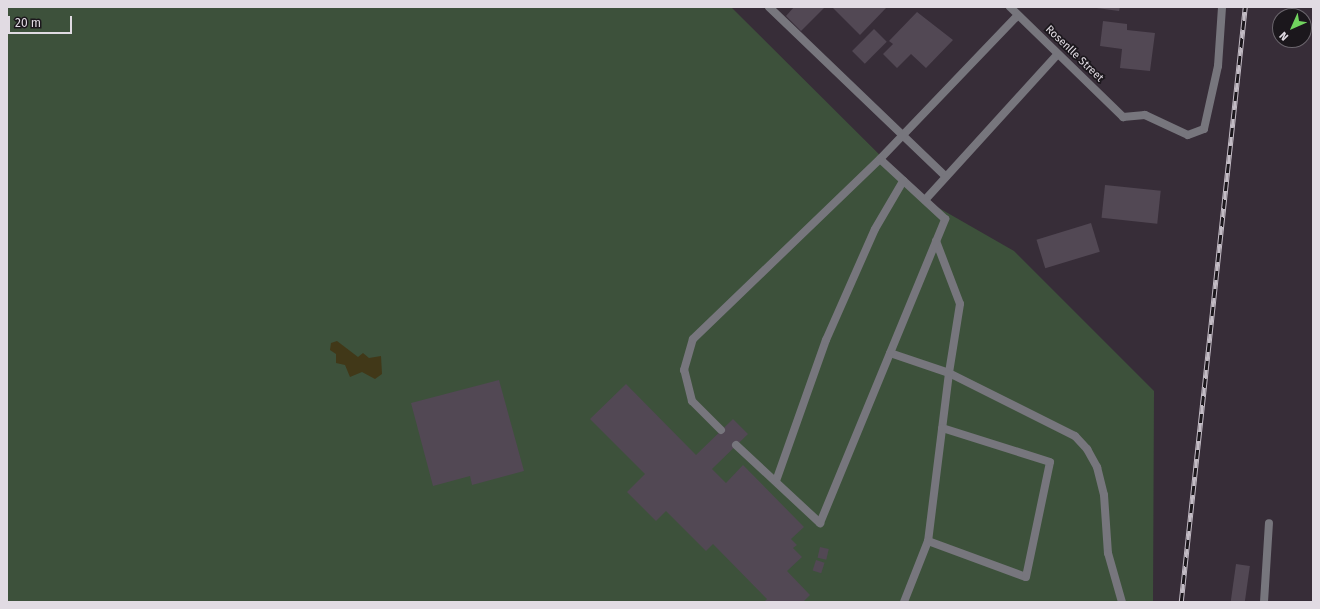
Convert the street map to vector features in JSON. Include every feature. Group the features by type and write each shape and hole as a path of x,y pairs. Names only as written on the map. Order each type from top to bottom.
{"street":[{"path":"769,7 946,176"},
{"name":"Rosenlle Street","path":"1010,7 1123,116 1145,115 1188,135 1204,129 1218,66 1222,7"},
{"path":"721,430 692,401 684,370 693,339 880,159 1018,15"},
{"path":"925,200 1058,54"},
{"path":"736,445 820,523 945,219 880,159"},
{"path":"776,481 826,340 875,229 903,181"},
{"path":"904,602 928,541 949,373 960,304 936,241"},
{"path":"890,353 949,373 1075,436 1087,449 1097,467 1104,495 1108,553 1122,602"},
{"path":"928,541 1026,577 1050,462 942,428"},
{"path":"1264,602 1269,523"}],"green space":[{"path":"7,7 731,7 925,200 1014,251 1154,391 1153,602 7,602"}],"sand":[{"path":"337,341 358,357 363,353 369,358 381,356 382,374 375,379 362,372 350,377 345,365 336,363 336,354 330,350 331,343"}],"building":[{"path":"794,7 825,7 801,31 786,16"},
{"path":"832,7 887,7 860,35"},
{"path":"1089,7 1120,7 1119,11"},
{"path":"917,12 953,40 926,68 911,54 897,68 883,54 893,44 889,41"},
{"path":"1103,21 1127,24 1127,30 1155,33 1150,71 1120,68 1122,49 1100,46"},
{"path":"874,29 887,42 865,64 852,51"},
{"path":"1105,185 1161,191 1157,224 1102,218"},
{"path":"1091,223 1100,252 1045,268 1036,240"},
{"path":"499,380 524,471 472,485 470,476 433,486 411,403"},
{"path":"626,384 696,455 733,419 748,434 712,469 726,483 743,465 804,527 791,539 797,545 793,548 802,557 787,571 810,595 803,602 764,602 767,599 713,544 706,551 666,511 656,521 627,492 645,474 590,419"},
{"path":"820,547 829,549 826,560 818,558"},
{"path":"816,560 825,563 821,573 813,570"},
{"path":"1236,564 1250,566 1245,602 1231,602"}],"railway":[{"path":"1181,602 1245,7"}]}
